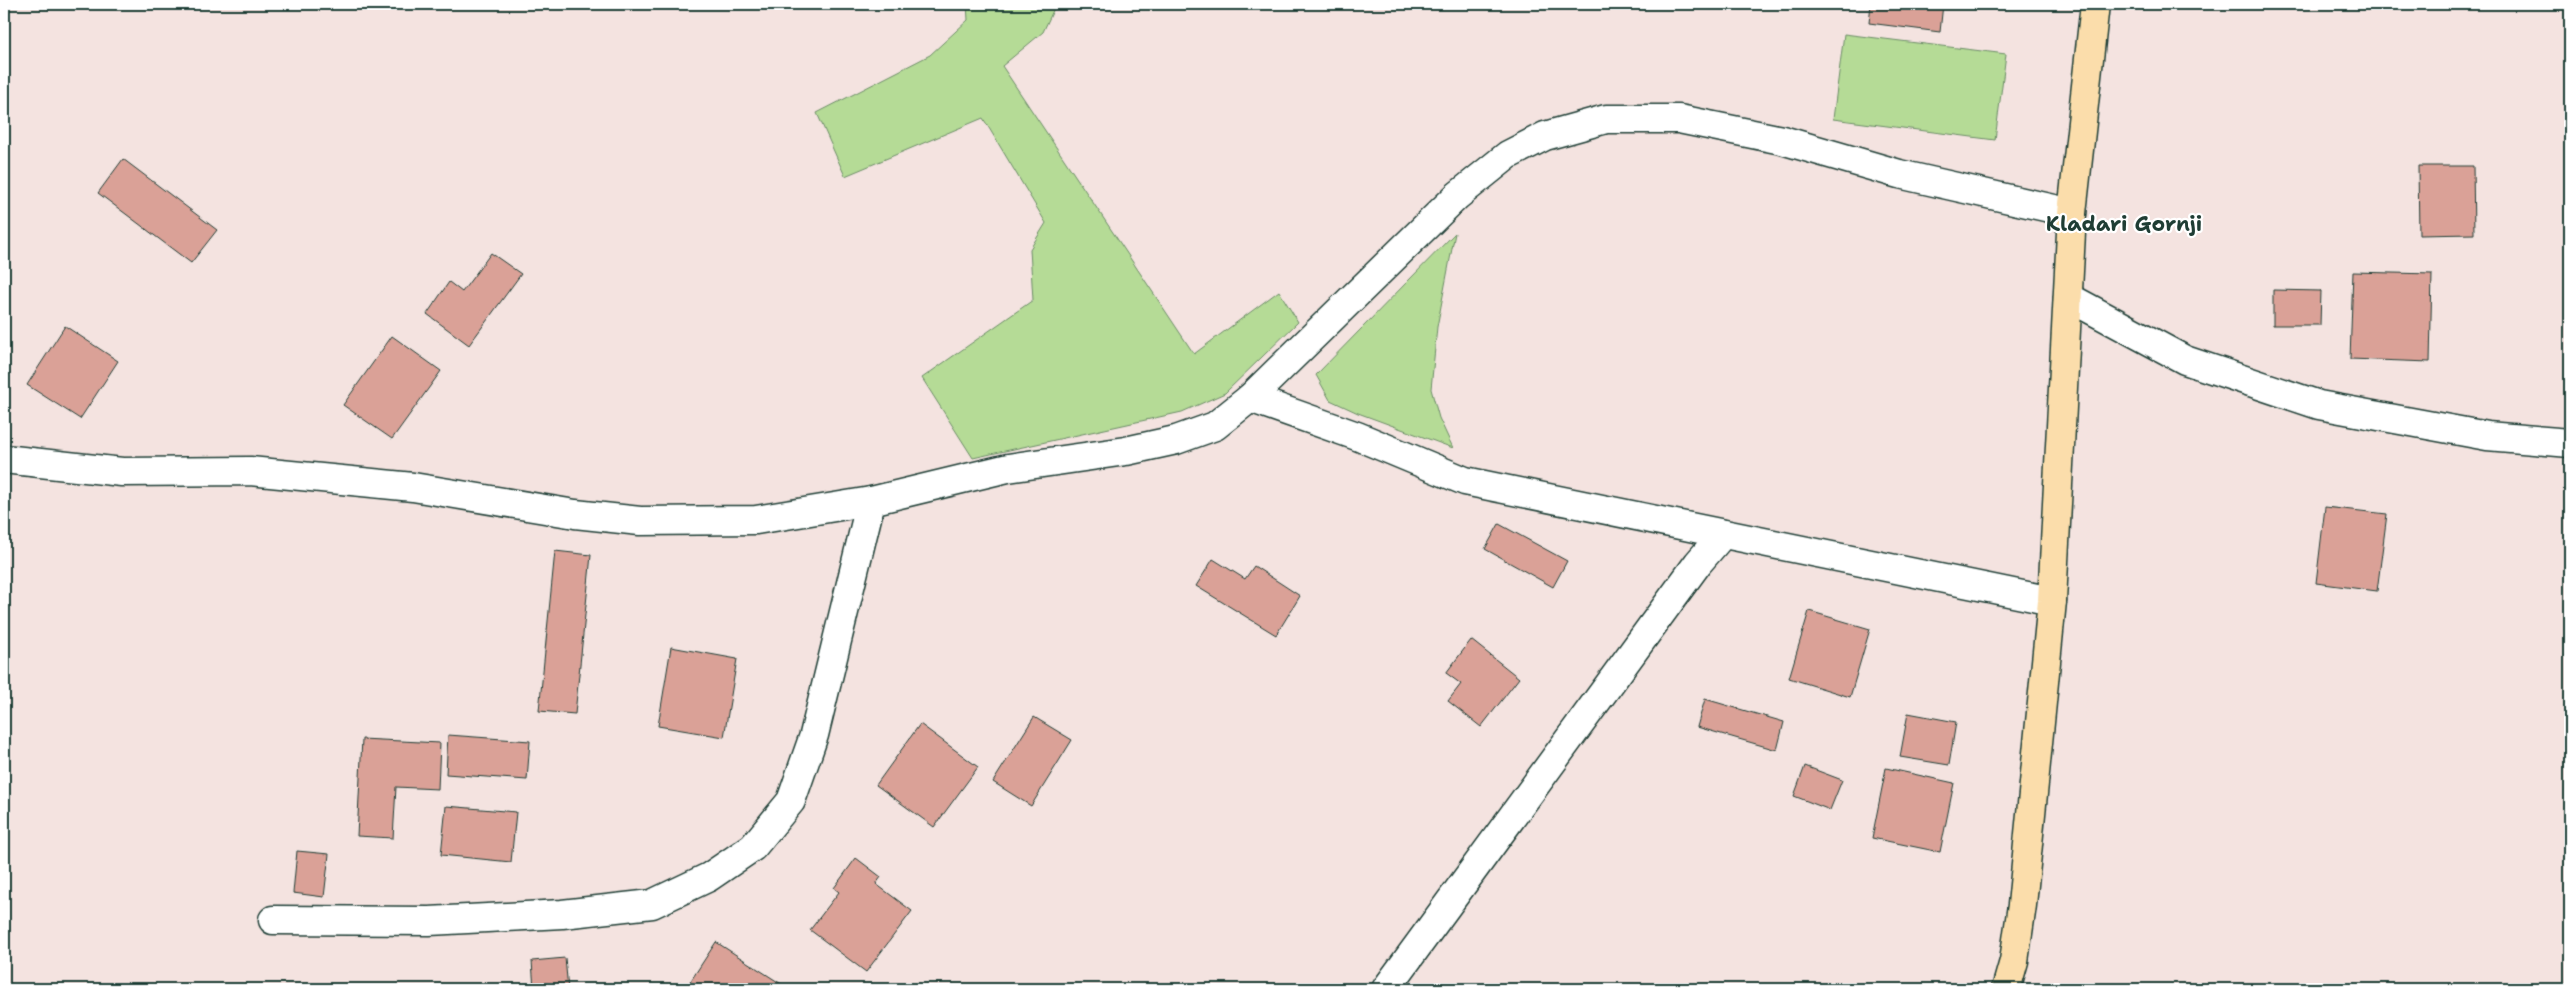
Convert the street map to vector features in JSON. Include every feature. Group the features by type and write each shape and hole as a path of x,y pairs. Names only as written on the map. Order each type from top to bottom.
{"main road":[{"path":"2006,989 2014,961 2022,906 2052,601 2072,213 2095,4"}],"street":[{"path":"4,459 122,472 250,471 413,486 575,514 640,521 756,520 871,501 1008,468 1126,451 1176,440 1215,426 1250,398 1457,196 1508,155 1545,136 1606,120 1689,121 1782,140 1899,174 2072,213"},
{"path":"2068,297 2185,360 2319,405 2488,436 2570,443"},
{"path":"1250,398 1358,436 1465,481 2052,601"},
{"path":"273,920 438,920 562,914 652,904 709,877 753,847 791,801 814,735 871,501"},
{"path":"1386,989 1698,563 1723,534"}],"green space":[{"path":"967,4 1056,4 1043,32 1002,66 1194,354 1279,291 1298,322 1225,393 1182,412 973,458 922,378 1033,300 1030,249 1046,223 983,118 845,176 817,113 930,55 968,20"},
{"path":"1844,34 2006,54 1995,140 1833,119"},
{"path":"1455,233 1437,327 1431,389 1439,418 1453,448 1358,413 1330,400 1316,375"}],"building":[{"path":"1871,4 1943,4 1940,32 1869,23"},
{"path":"123,159 217,230 191,263 98,193"},
{"path":"2418,166 2473,166 2474,234 2419,235"},
{"path":"491,253 521,274 469,345 427,314 449,282 462,292"},
{"path":"2353,272 2432,274 2430,362 2350,359"},
{"path":"2273,290 2321,291 2320,325 2273,325"},
{"path":"65,326 118,361 80,419 27,385"},
{"path":"392,336 441,371 392,439 343,405"},
{"path":"2325,507 2387,514 2377,591 2316,583"},
{"path":"1499,524 1567,561 1553,587 1485,549"},
{"path":"555,551 591,555 575,714 539,711"},
{"path":"1213,559 1245,579 1254,566 1300,596 1276,635 1196,586"},
{"path":"1809,611 1870,629 1850,697 1789,678"},
{"path":"1471,640 1519,678 1481,727 1448,701 1461,684 1446,673"},
{"path":"671,647 737,659 724,737 658,726"},
{"path":"1705,699 1784,722 1777,750 1697,727"},
{"path":"1908,713 1956,722 1949,765 1900,757"},
{"path":"1034,717 1072,740 1031,806 993,782"},
{"path":"920,724 978,767 934,827 876,785"},
{"path":"448,735 530,741 527,780 446,774"},
{"path":"362,739 440,743 438,789 396,787 393,838 357,836"},
{"path":"1805,766 1842,780 1830,810 1794,796"},
{"path":"1886,768 1954,783 1940,852 1872,838"},
{"path":"446,806 516,812 511,862 441,855"},
{"path":"297,851 329,854 324,897 293,893"},
{"path":"856,858 881,877 876,884 912,911 866,972 810,930 839,892 834,888"},
{"path":"716,942 789,989 701,989 690,982"},
{"path":"565,958 568,989 534,989 532,961"},
{"path":"1677,984 1691,989 1675,989"},
{"path":"1765,984 1779,989 1763,989"}],"district":[{"name":"Kladari Gornji","path":"2124,224"}]}
